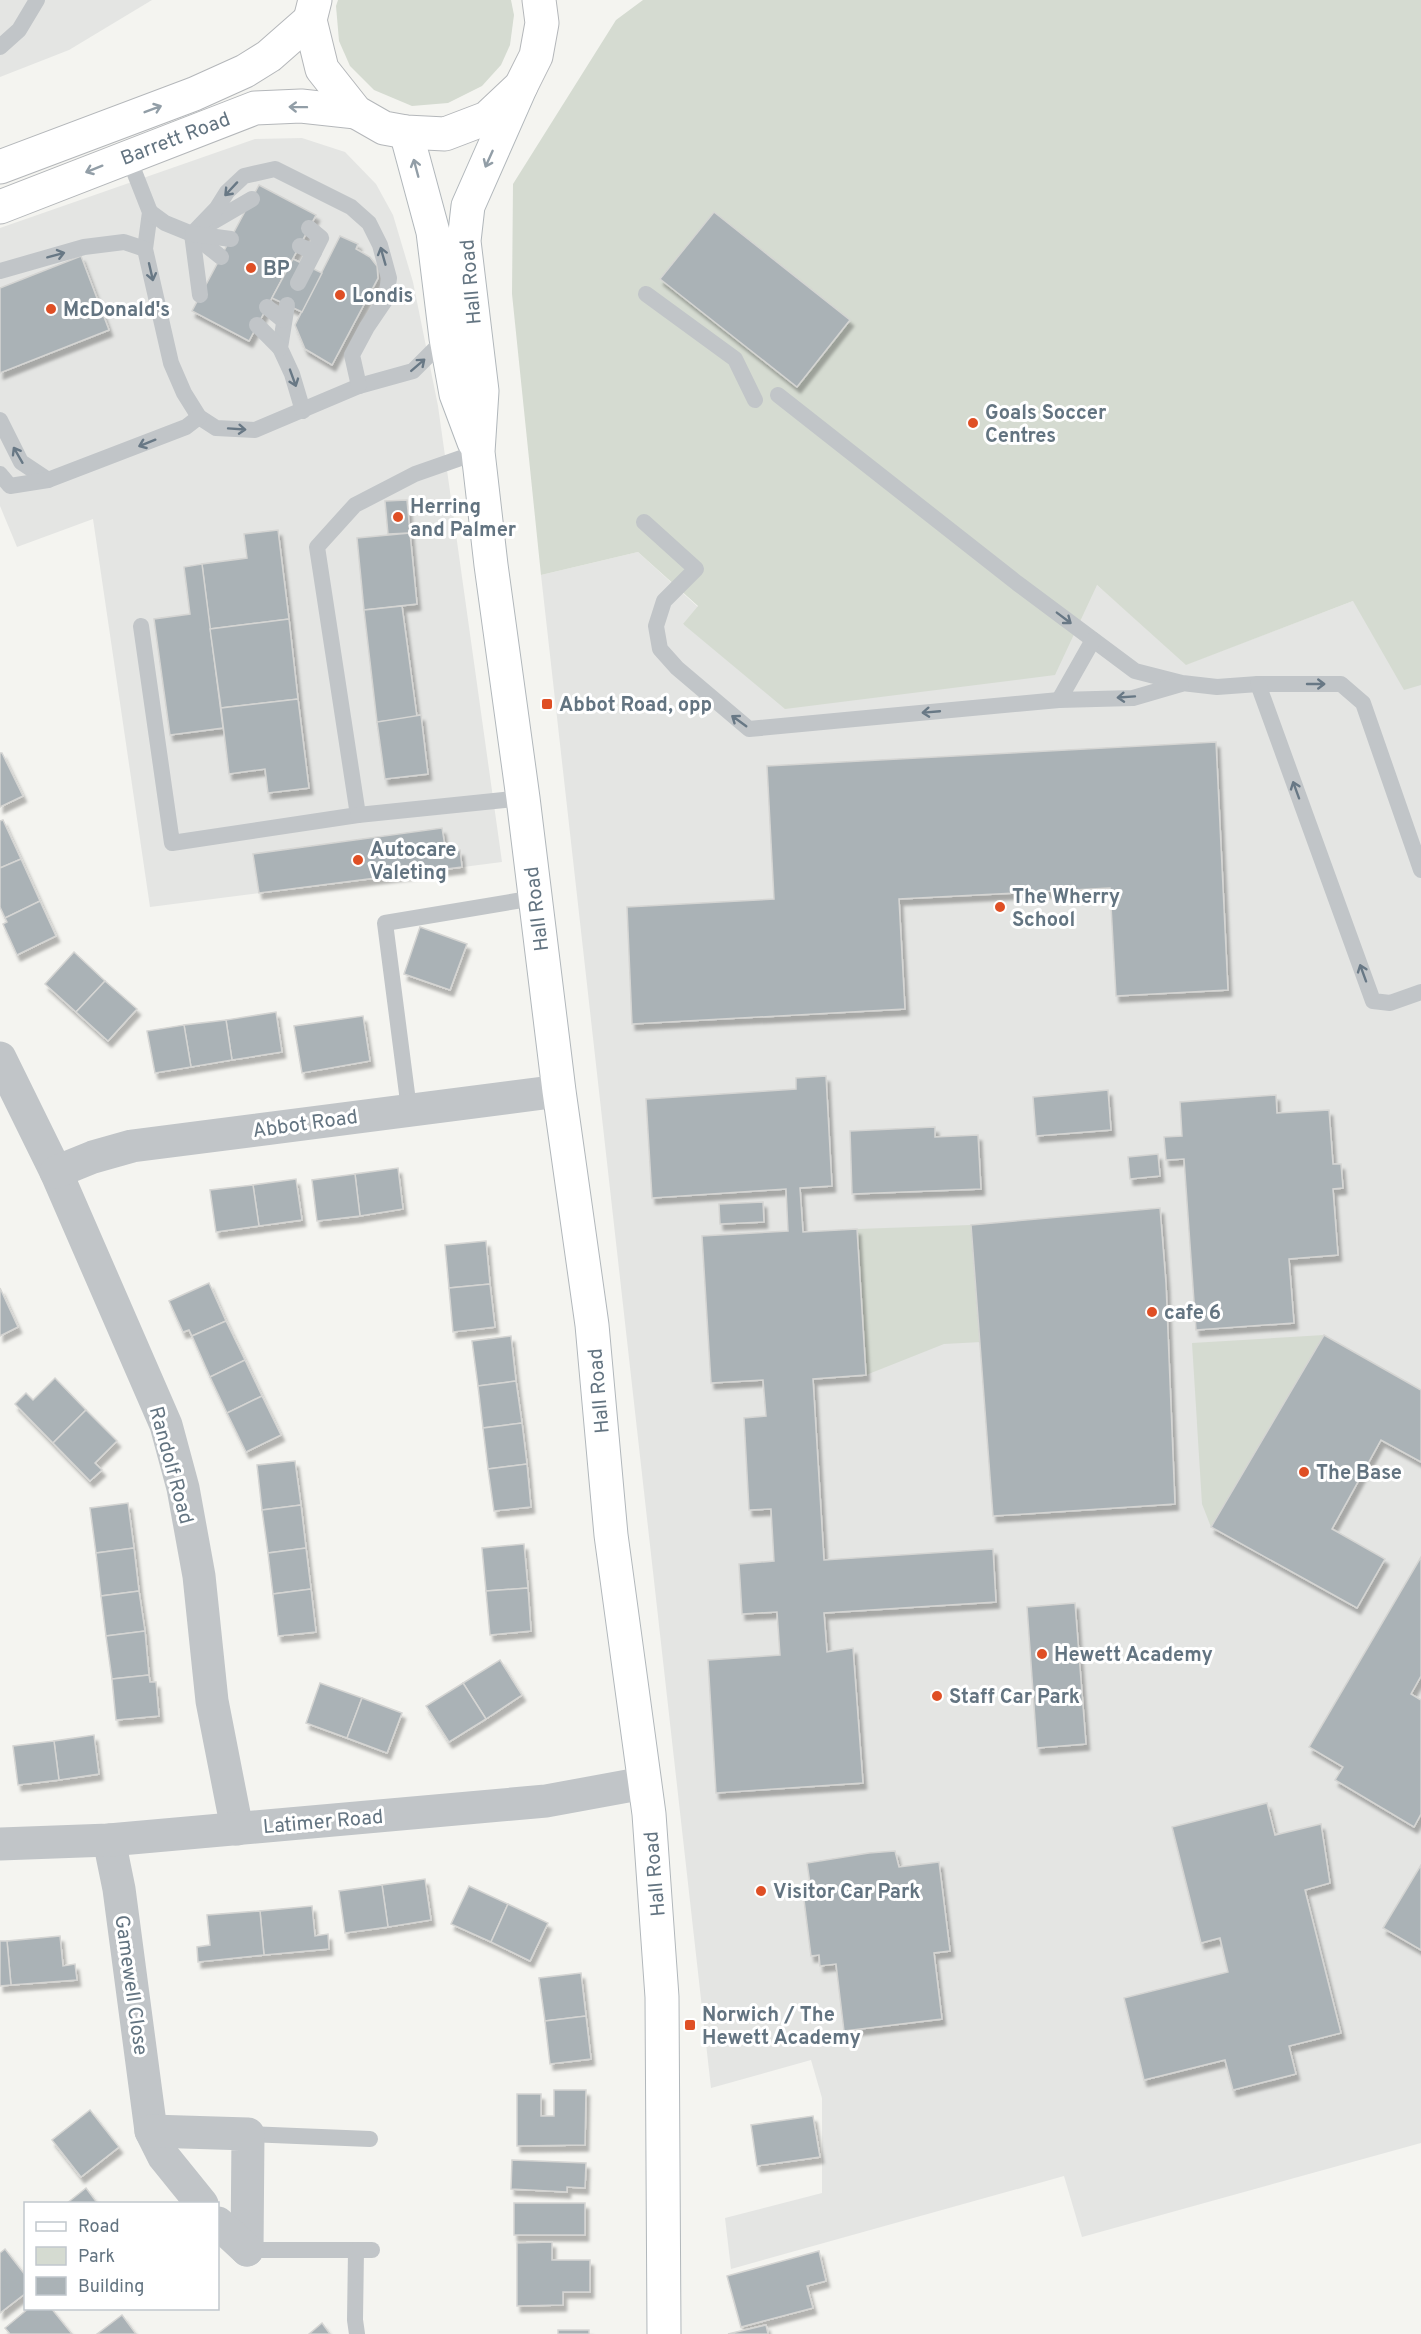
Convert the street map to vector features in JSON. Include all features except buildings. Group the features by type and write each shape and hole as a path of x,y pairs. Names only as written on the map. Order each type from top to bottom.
{"main road":[{"path":"540,11 566,0"},
{"name":"Hall Road","path":"313,10 322,69 356,112 384,128 406,132 445,134 487,118 521,86"},
{"name":"Barrett Road","path":"0,167 194,94 245,72 269,56 313,10"},
{"name":"Hall Road","path":"540,11 536,56 468,206 464,241 482,391 478,452 491,565 523,798 559,1091 592,1325 610,1535 644,1782 655,1883 662,1996 664,2334"},
{"name":"Barrett Road","path":"0,207 255,108 301,106 356,112"},
{"name":"Hall Road","path":"406,132 433,232 446,338 456,394 478,452"}],"street":[{"name":"Randolf Road","path":"0,1058 56,1172 166,1425 183,1488 199,1576 212,1701 237,1829"},
{"name":"Abbot Road","path":"56,1172 93,1157 132,1146 559,1091"},
{"name":"Latimer Road","path":"0,1844 109,1840 546,1802 644,1782"},
{"name":"Gamewell Close","path":"109,1840 119,1889 151,2131 165,2157 200,2202"},
{"path":"151,2131 248,2134 247,2250"},
{"path":"219,2224 247,2250"}],"lane":[{"path":"0,47 19,30 37,0"},
{"path":"128,156 150,212 145,249 171,363 184,393 199,417 216,428 255,430 359,386 413,371 446,338"},
{"path":"192,234 217,208 227,192 244,176 275,169 351,207 369,223 380,245 389,278 386,299 352,355 359,386"},
{"path":"192,234 252,199"},
{"path":"150,212 165,223 192,234 231,239"},
{"path":"192,234 243,216"},
{"path":"298,283 307,249 321,238 309,228"},
{"path":"192,234 221,257"},
{"path":"192,234 210,278"},
{"path":"192,234 200,295"},
{"path":"0,270 84,247 124,242 145,249"},
{"path":"646,294 735,359 755,400"},
{"path":"267,307 285,312 279,348"},
{"path":"257,325 279,348 292,375 303,411"},
{"path":"778,395 1017,583 1135,671 1182,683 1217,687 1258,684 1341,684 1363,703 1421,870"},
{"path":"0,474 10,486 48,480 186,427 199,417"},
{"path":"0,420 21,462 48,480"},
{"path":"358,815 317,547 355,506 415,474 478,452"},
{"path":"644,522 696,569 664,601 656,626 660,649 677,668 749,729 1059,700 1133,698 1182,683"},
{"path":"141,626 172,843 358,815 523,798"},
{"path":"1059,700 1093,640"},
{"path":"1258,684 1373,1000 1390,1003 1421,992"},
{"path":"409,1109 385,923 534,898"},
{"path":"248,2134 370,2139"},
{"path":"247,2250 364,2250 355,2320 357,2334"}],"shaded area":[{"path":"0,0 152,0 69,50 0,77"},
{"path":"302,138 345,152 376,184 393,215 413,282 438,406 502,862 150,907 93,519 17,547 0,506 0,228 255,139"},
{"name":"Hewett Academy","path":"638,552 698,607 683,625 1097,585 1187,664 1353,601 1421,609 1421,2143 1082,2237 1064,2176 731,2269 725,2218 822,2193 822,2098 811,2060 711,2088 541,575"}],"green space":[{"path":"338,0 511,0 514,15 510,45 501,65 482,86 448,103 412,106 374,90 350,66 339,41 336,6"},
{"name":"Goals Soccer Centres","path":"643,0 1421,0 1421,685 1404,690 1353,601 1186,665 1097,585 1055,675 785,709 683,624 698,606 638,552 541,575 512,294 513,184 616,20"},
{"path":"971,1225 981,1342 944,1344 866,1375 857,1229"},
{"path":"1324,1335 1211,1527 1202,1504 1192,1343"}],"place":[{"name":"BP","path":"251,268"},
{"name":"Londis","path":"340,295"},
{"name":"McDonald's","path":"51,309"},
{"name":"Goals Soccer Centres","path":"973,423"},
{"name":"Herring and Palmer","path":"398,517"},
{"name":"Abbot Road, opp","path":"547,704"},
{"name":"Autocare Valeting","path":"358,860"},
{"name":"The Wherry School","path":"1000,907"},
{"name":"cafe 6","path":"1152,1312"},
{"name":"The Base","path":"1304,1472"},
{"name":"Hewett Academy","path":"1042,1654"},
{"name":"Staff Car Park","path":"937,1696"},
{"name":"Visitor Car Park","path":"761,1891"},
{"name":"Norwich / The Hewett Academy","path":"690,2025"}]}
